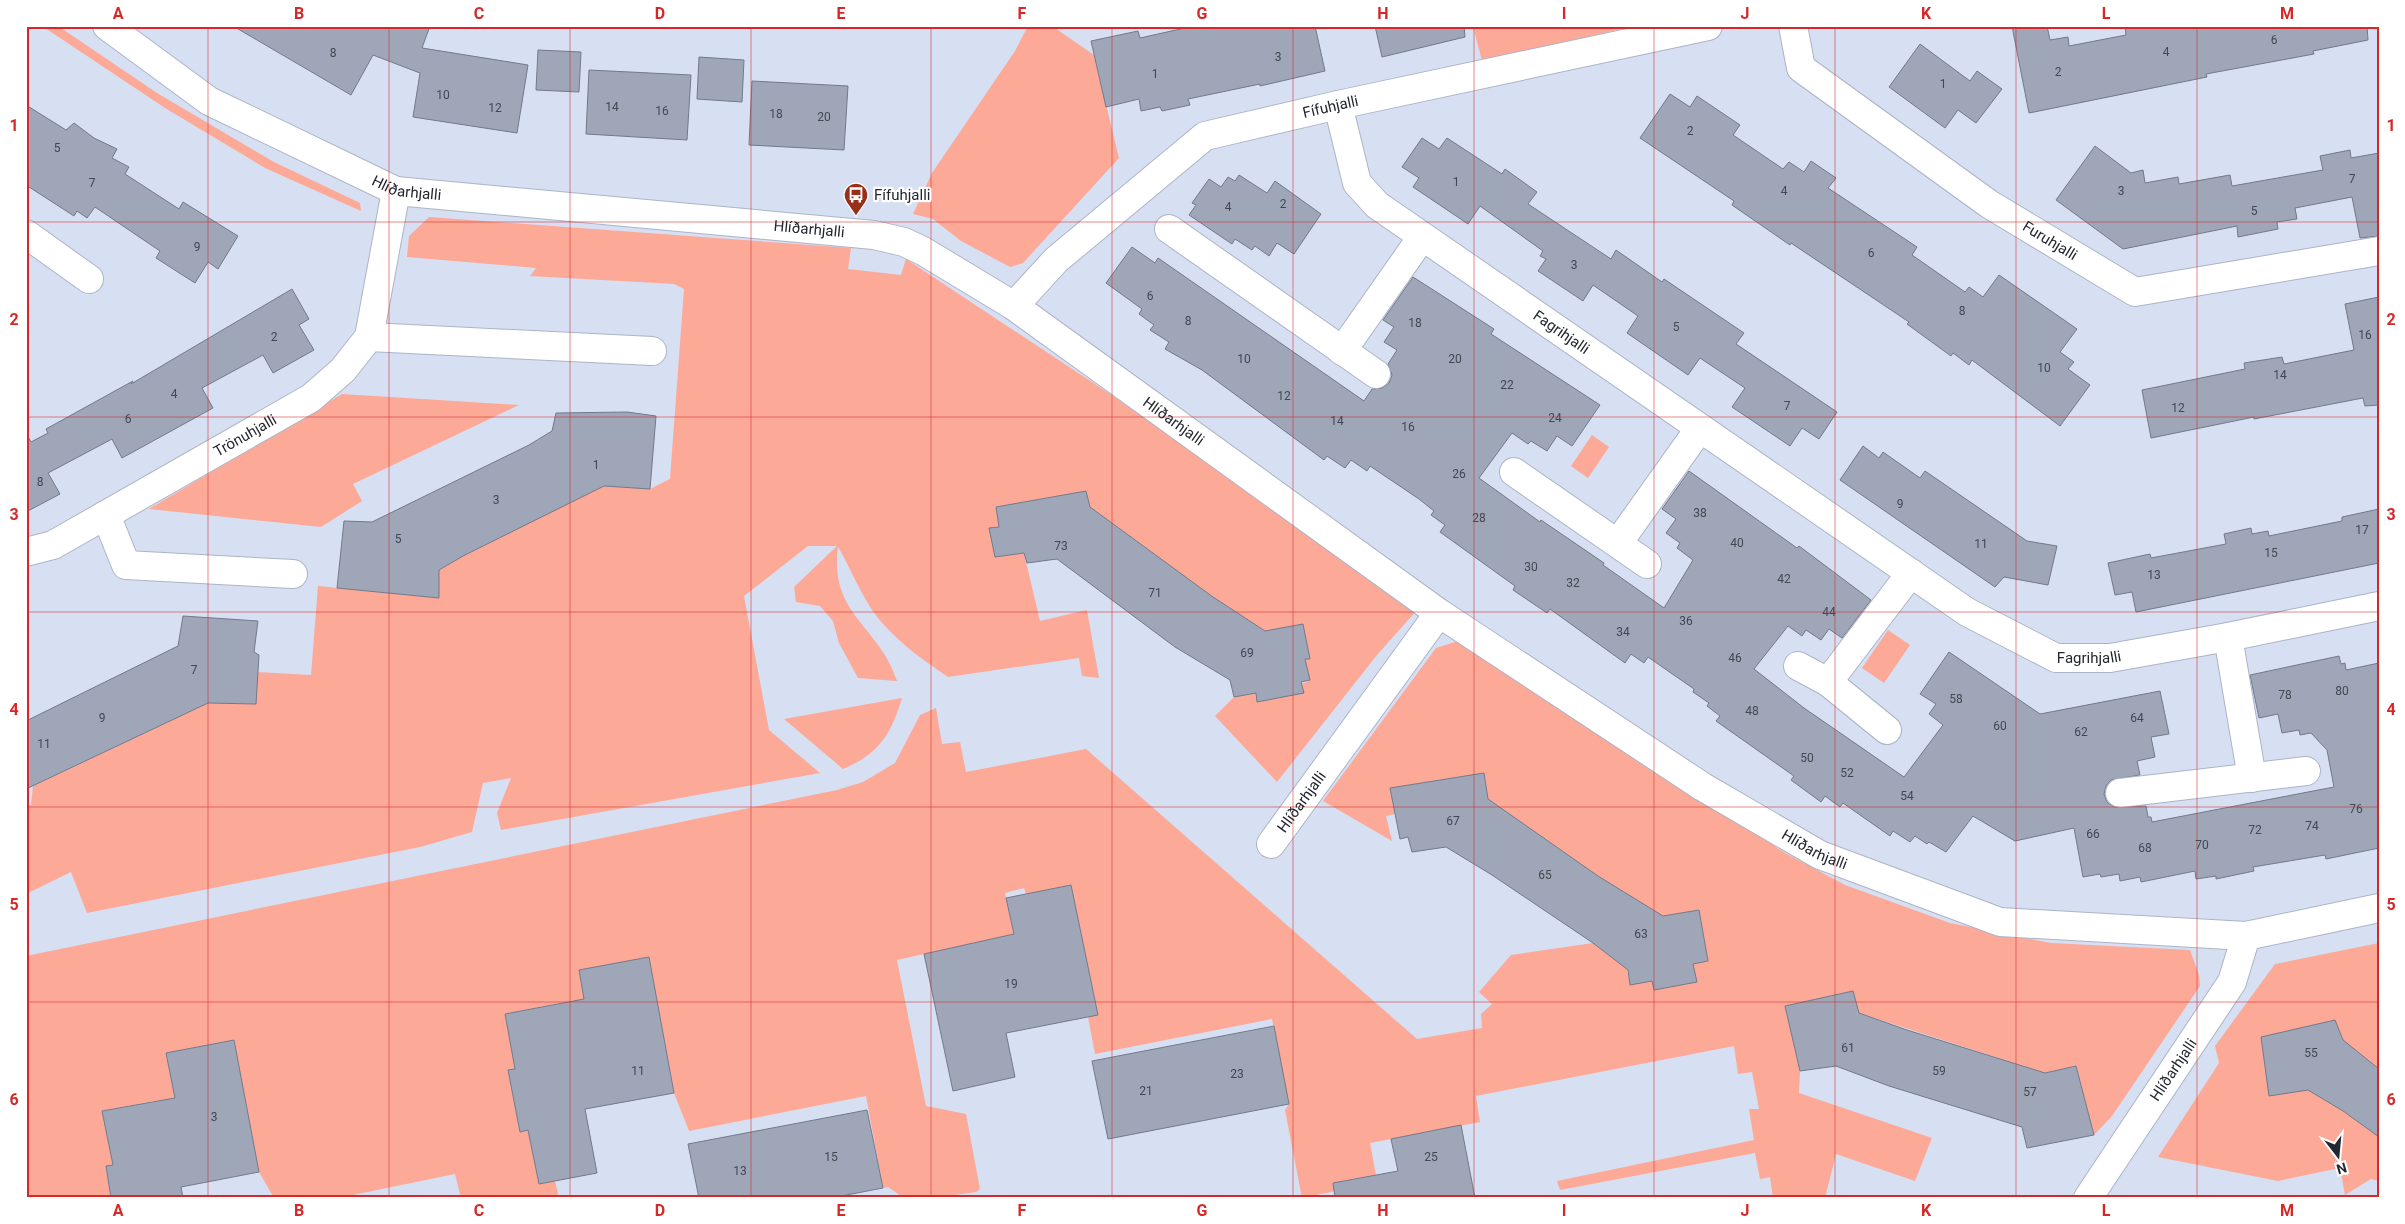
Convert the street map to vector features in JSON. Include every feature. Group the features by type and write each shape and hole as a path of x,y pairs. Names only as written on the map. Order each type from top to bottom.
{"street":[{"name":"Hlíðarhjalli","path":"108,26 209,101 396,191 874,235 904,242 923,251 1014,306 1439,614 1703,787 1820,855 2000,922 2246,936 2379,908"},
{"name":"Fífuhjalli","path":"1014,306 1056,260 1205,136 1338,104 1708,26"},
{"name":"Furuhjalli","path":"1794,26 1801,68 1990,204 2135,292 2379,251"},
{"name":"Fagrihjalli","path":"1338,104 1357,183 1377,205 1968,612 2056,658 2110,658 2228,637 2379,606"},
{"name":"Trönuhjalli","path":"26,552 53,545 310,398 343,370 369,337 396,191"},
{"path":"1169,229 1376,374"},
{"path":"26,234 89,279"},
{"path":"1342,351 1422,237"},
{"path":"369,337 652,351"},
{"path":"1618,543 1700,428"},
{"path":"1514,472 1647,564"},
{"path":"106,515 126,565 293,574"},
{"path":"1828,682 1911,573"},
{"name":"Hlíðarhjalli","path":"1271,844 1439,614"},
{"path":"2228,637 2252,778"},
{"path":"1798,666 1828,682 1887,730"},
{"path":"2120,793 2306,771"},
{"name":"Hlíðarhjalli","path":"2088,1198 2232,982 2246,936"}],"shaded area":[{"path":"42,26 58,26 157,93 274,162 360,203 361,211 265,168 165,108"},
{"path":"1028,26 1052,26 1094,55 1119,158 1023,263 1010,267 961,241 933,219 913,214 932,173 1015,51"},
{"path":"1473,26 1634,26 1482,61"},
{"path":"429,217 851,248 848,269 901,275 906,259 1116,398 1417,610 1377,655 1277,782 1215,716 1234,697 1256,693 1257,701 1309,681 1305,659 1310,659 1303,624 1265,631 1213,597 1090,507 1086,491 996,507 999,527 989,528 995,557 1024,553 1040,621 1087,610 1099,678 1082,676 1079,658 948,677 907,647 878,617 865,598 838,547 837,570 841,589 848,605 879,646 889,662 897,681 858,678 839,643 833,621 820,606 796,602 794,587 837,546 808,546 744,596 769,730 820,773 501,830 497,813 511,778 483,783 472,832 420,847 87,913 71,872 26,894 26,805 31,805 33,786 208,703 256,704 257,672 311,675 318,586 439,598 439,570 463,556 603,486 650,489 670,479 684,289 674,284 530,276 536,268 407,257 409,236"},
{"path":"342,394 519,405 353,484 362,501 321,527 149,509"},
{"path":"1592,435 1609,447 1588,478 1571,466"},
{"path":"1888,630 1910,645 1884,683 1862,668"},
{"path":"1458,641 1471,643 1785,853 1845,885 1950,923 2051,943 2190,950 2199,975 2200,986 2112,1116 2094,1135 2076,1066 2045,1073 1859,1013 1853,991 1785,1006 1800,1071 1799,1093 1932,1138 1915,1181 1836,1154 1825,1198 1773,1198 1770,1177 1760,1179 1755,1153 1560,1190 1557,1181 1754,1140 1749,1109 1759,1109 1752,1072 1738,1074 1734,1046 1476,1096 1480,1122 1370,1143 1376,1175 1353,1179 1355,1187 1302,1198 1285,1110 1289,1104 1272,1019 1095,1054 1088,1017 1098,1014 1071,885 1026,894 1024,888 1005,893 1018,951 992,939 897,960 926,1106 966,1114 980,1189 976,1192 934,1198 904,1198 888,1187 883,1188 866,1096 689,1131 674,1093 649,958 579,970 589,1027 571,1031 565,1002 505,1014 515,1069 508,1071 520,1132 528,1130 539,1184 555,1181 559,1198 461,1198 455,1174 338,1198 274,1198 259,1172 234,1040 166,1053 180,1123 159,1127 154,1101 102,1111 113,1165 106,1167 111,1198 26,1198 26,956 837,790 863,782 895,763 920,715 936,708 942,744 960,742 966,772 1086,749 1417,1039 1482,1028 1481,1014 1492,1004 1479,992 1511,955 1593,943 1626,965 1630,984 1652,981 1654,990 1696,982 1693,964 1708,961 1699,910 1663,916 1598,876 1488,799 1484,773 1390,788 1395,814 1386,816 1392,841 1323,801 1436,648"},
{"path":"902,698 893,722 882,741 866,757 843,769 784,719"},
{"path":"2379,943 2379,1181 2371,1179 2345,1195 2340,1168 2278,1181 2158,1157 2219,1063 2215,1046 2275,964"}],"building":[{"path":"233,26 430,26 422,48 528,65 517,133 413,117 420,73 373,55 351,95"},
{"path":"1194,26 1315,26 1325,71 1260,86 1260,84 1188,99 1190,105 1162,111 1160,107 1141,111 1139,99 1106,107 1091,41 1138,31 1140,38"},
{"path":"1375,26 1464,26 1465,37 1382,57"},
{"path":"2012,26 2047,26 2050,40 2068,37 2069,46 2126,35 2125,26 2367,26 2368,40 2313,51 2314,54 2206,74 2207,77 2029,113"},
{"path":"1920,44 1970,81 1977,71 2002,89 1976,123 1958,110 1945,128 1889,87"},
{"path":"538,50 581,52 579,92 536,90"},
{"path":"699,57 744,60 742,102 697,99"},
{"path":"589,70 691,75 687,140 586,134"},
{"path":"752,81 848,86 844,150 749,145"},
{"path":"1670,94 1690,107 1697,96 1740,125 1733,135 1783,169 1789,162 1804,172 1811,161 1836,178 1828,188 1917,247 1912,255 1965,292 1969,287 1983,297 1999,275 2077,329 2060,352 2074,362 2068,369 2090,385 2060,426 1972,360 1969,365 1953,353 1951,356 1907,324 1909,322 1791,243 1790,245 1732,205 1734,201 1640,138"},
{"path":"26,105 66,130 74,123 94,138 117,149 112,158 129,167 125,174 179,209 183,202 238,236 218,269 208,262 195,283 156,258 160,251 95,207 87,218 77,211 74,216 26,185"},
{"path":"1422,138 1439,149 1447,138 1502,174 1505,169 1537,192 1528,204 1611,259 1616,250 1662,282 1664,279 1744,333 1736,344 1837,412 1819,439 1802,428 1790,446 1732,407 1745,388 1700,358 1688,375 1627,333 1638,316 1593,285 1583,301 1538,271 1546,259 1540,256 1543,251 1480,206 1468,224 1413,187 1419,178 1402,167"},
{"path":"2095,146 2131,173 2143,170 2145,183 2178,177 2179,184 2230,175 2232,186 2323,170 2320,156 2350,150 2351,158 2379,153 2379,236 2360,238 2352,197 2295,208 2297,219 2277,222 2278,229 2238,237 2237,226 2123,249 2056,200"},
{"path":"1239,175 1267,193 1275,181 1321,214 1294,254 1277,243 1269,256 1255,246 1252,250 1235,239 1232,244 1189,215 1196,205 1192,203 1209,179 1221,187 1228,177 1235,181"},
{"path":"1132,247 1155,263 1158,258 1364,401 1372,389 1382,388 1389,383 1392,375 1388,364 1397,350 1384,342 1394,327 1383,320 1413,277 1494,329 1491,334 1600,405 1572,446 1557,436 1547,451 1531,441 1528,444 1512,433 1479,478 1540,522 1541,520 1604,563 1603,565 1664,608 1693,560 1677,548 1680,543 1666,533 1676,519 1662,509 1689,471 1797,548 1799,546 1871,600 1842,638 1829,629 1821,640 1806,630 1802,636 1788,626 1754,669 1804,708 1904,777 1943,725 1929,714 1936,704 1920,694 1949,652 2040,714 2160,691 2169,734 2151,737 2155,757 2137,761 2140,775 2111,780 2106,786 2104,794 2107,802 2114,807 2146,806 2148,817 2151,817 2152,822 2334,787 2327,750 2311,733 2300,735 2299,730 2282,733 2278,714 2259,718 2250,675 2339,656 2341,664 2345,663 2346,670 2379,663 2379,848 2326,859 2325,855 2253,867 2254,871 2216,879 2216,876 2196,879 2195,871 2141,882 2140,877 2120,881 2119,874 2101,877 2100,874 2083,877 2074,828 2015,841 1973,816 1946,852 1929,842 1927,844 1915,836 1910,842 1893,831 1890,836 1843,803 1840,807 1825,796 1821,802 1791,780 1794,776 1716,721 1720,716 1707,706 1709,703 1693,692 1694,689 1648,657 1644,663 1631,654 1625,663 1550,609 1547,613 1513,590 1515,586 1440,532 1445,525 1431,515 1434,511 1370,466 1367,471 1351,460 1345,468 1327,456 1324,460 1202,370 1165,349 1169,342 1150,330 1154,325 1139,314 1142,309 1106,283"},
{"path":"292,289 309,319 299,325 314,350 273,373 263,355 202,388 213,408 122,458 112,439 48,473 60,494 26,512 26,433 31,442 48,433 46,429 133,381 131,384"},
{"path":"2379,297 2379,405 2365,406 2363,398 2254,419 2254,417 2151,438 2142,390 2245,369 2244,363 2282,357 2284,364 2354,350 2345,304"},
{"path":"627,412 656,416 650,489 604,486 463,556 439,570 439,598 337,588 344,521 372,522 529,445 552,431 556,413"},
{"path":"1863,446 1879,458 1883,452 1920,478 1925,471 2027,541 2057,546 2048,585 2004,577 1995,587 1840,480"},
{"path":"1086,491 1090,507 1213,597 1265,631 1303,624 1310,659 1305,659 1310,680 1301,682 1304,693 1257,702 1256,693 1234,697 1230,680 1175,647 1057,559 1027,563 1024,553 995,557 989,528 999,527 996,507"},
{"path":"2379,509 2379,563 2136,612 2132,592 2115,595 2108,563 2150,554 2151,558 2226,544 2224,534 2251,528 2252,534 2268,531 2269,536 2342,521 2342,517"},
{"path":"183,616 258,621 254,652 259,655 256,704 208,703 26,789 26,721 178,646"},
{"path":"1484,773 1488,799 1598,876 1663,916 1699,910 1708,961 1693,964 1697,982 1654,990 1652,981 1630,985 1628,970 1593,943 1492,875 1446,847 1412,852 1408,837 1400,839 1390,788"},
{"path":"1071,885 1098,1015 1006,1033 1015,1077 953,1091 924,954 1014,934 1006,898"},
{"path":"649,957 674,1093 585,1109 597,1173 539,1184 528,1130 520,1132 508,1070 515,1069 505,1014 584,999 579,970"},
{"path":"1853,991 1859,1013 1907,1030 2045,1073 2076,1066 2094,1135 2027,1148 2022,1127 1889,1086 1836,1066 1800,1071 1785,1006"},
{"path":"2335,1020 2343,1040 2379,1069 2379,1137 2343,1111 2308,1090 2269,1096 2261,1037"},
{"path":"1274,1026 1289,1104 1108,1139 1092,1061"},
{"path":"234,1040 259,1172 181,1187 183,1198 111,1198 106,1166 113,1165 102,1111 175,1098 166,1053"},
{"path":"867,1110 883,1188 831,1198 699,1198 688,1144"},
{"path":"1461,1125 1475,1198 1335,1198 1333,1183 1398,1171 1391,1139"}],"place":[{"name":"Fífuhjalli","path":"856,216"}]}
